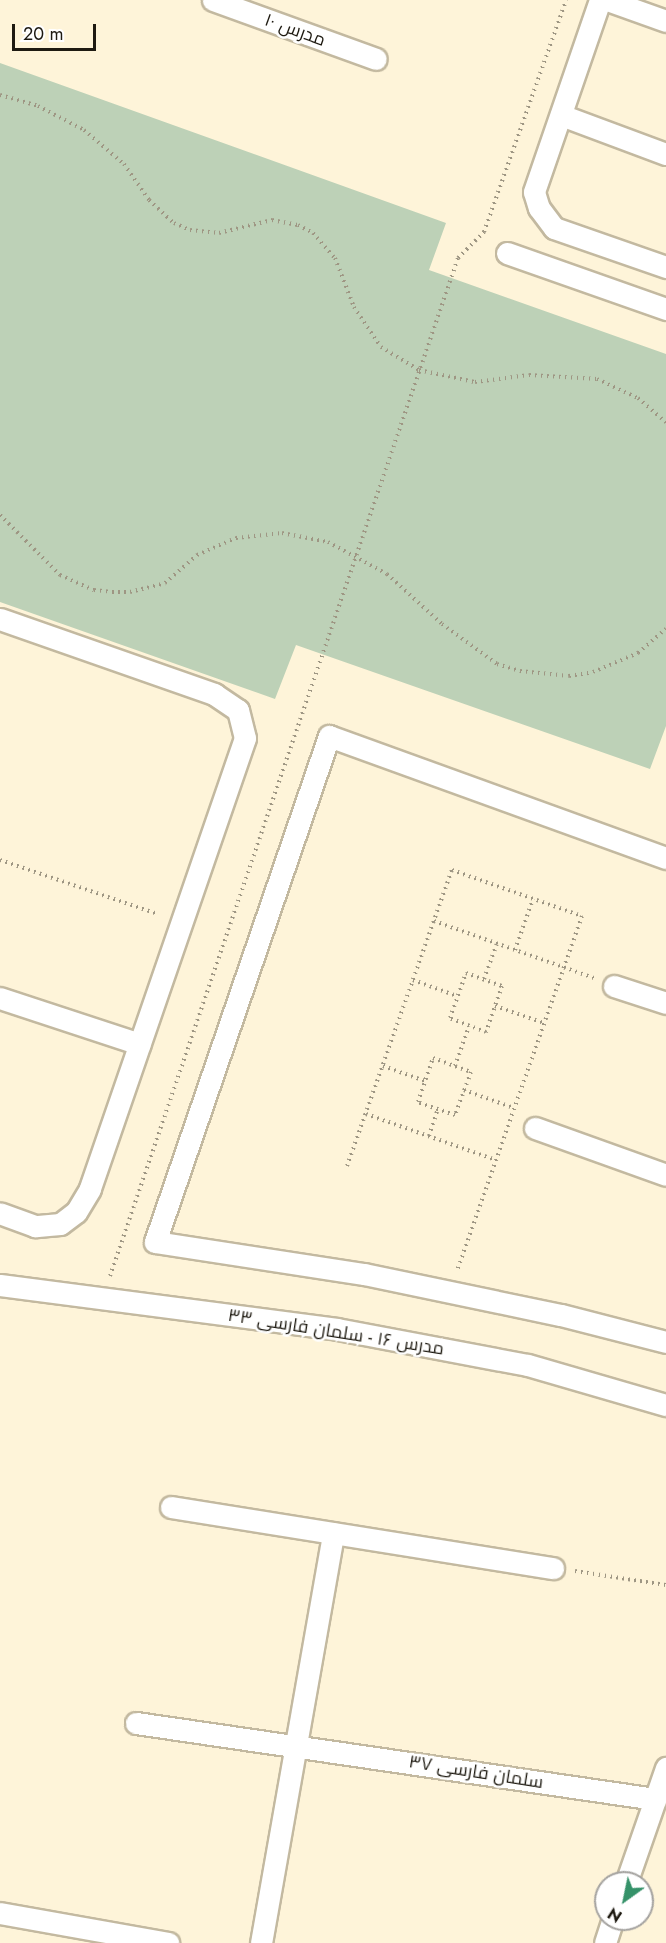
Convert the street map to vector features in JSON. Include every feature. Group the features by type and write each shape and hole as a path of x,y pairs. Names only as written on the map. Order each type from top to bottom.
{"street":[{"name":"مدرس ۱۰","path":"213,0 376,59"},
{"path":"600,0 534,192 539,208 555,228 666,267"},
{"path":"607,0 666,21"},
{"path":"561,115 666,154"},
{"path":"507,253 666,309"},
{"path":"0,619 214,694 238,710 245,738 90,1189 76,1212 60,1224 35,1226 0,1213"},
{"path":"666,858 329,736 155,1242 449,1291 666,1342"},
{"path":"614,986 666,1002"},
{"path":"0,998 140,1044"},
{"path":"535,1128 666,1175"},
{"name":"مدرس ۱۶ - سلمان فارسی ۳۳","path":"0,1285 337,1329 528,1365 666,1405"},
{"path":"171,1507 553,1568"},
{"path":"261,1943 333,1533"},
{"name":"سلمان فارسی ۳۷","path":"136,1723 655,1799"},
{"path":"630,1871 666,1768"},
{"path":"0,1913 168,1943"}],"path":[{"path":"103,1298 458,258 484,232 566,0"},
{"path":"0,95 38,106 84,130 124,164 149,200 174,223 219,233 272,220 298,225 313,233 335,258 354,307 381,348 419,370 475,382 529,375 597,379 638,398 666,422"},
{"path":"0,515 60,575 103,591 130,592 165,583 189,561 216,545 259,534 305,535 355,556 387,574 441,624 497,664 520,672 569,676 593,672 638,653 666,629"},
{"path":"0,860 182,922"},
{"path":"347,1166 452,870 582,916 449,1291"},
{"path":"515,950 533,899"},
{"path":"434,921 614,986"},
{"path":"484,979 497,944"},
{"path":"466,973 484,979 502,986 486,1032 450,1018 466,973"},
{"path":"412,980 457,996"},
{"path":"495,1006 544,1023"},
{"path":"455,1066 469,1026"},
{"path":"433,1058 455,1066 471,1072 455,1115 418,1102 433,1058"},
{"path":"382,1066 425,1081"},
{"path":"464,1090 514,1108"},
{"path":"429,1136 438,1109"},
{"path":"366,1114 496,1160"},
{"path":"553,1568 666,1585"}],"green space":[{"path":"0,63 446,223 429,270 666,354 666,726 650,769 296,645 275,699 0,602"}]}
